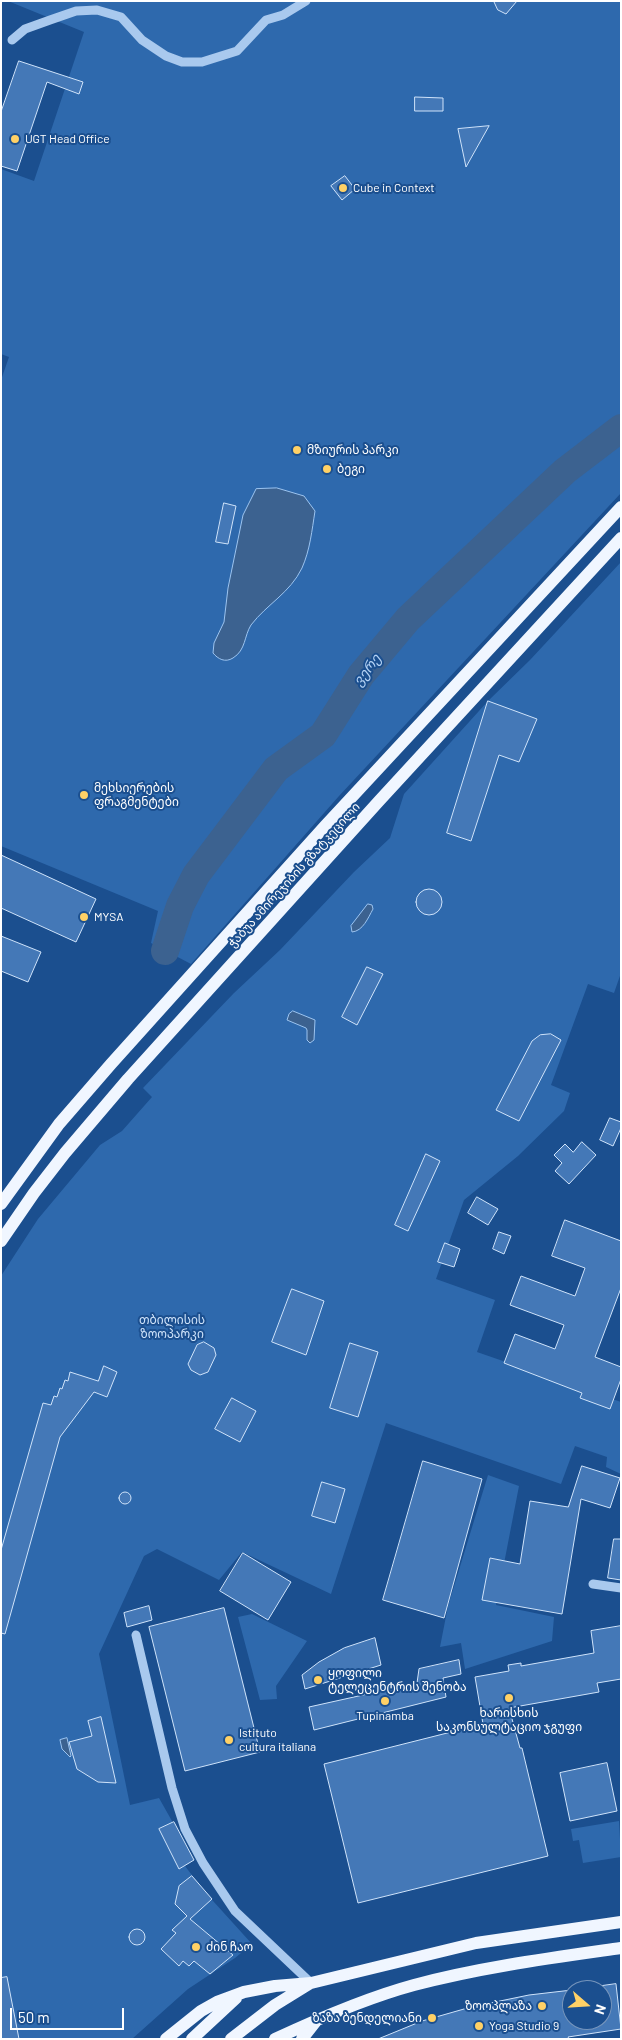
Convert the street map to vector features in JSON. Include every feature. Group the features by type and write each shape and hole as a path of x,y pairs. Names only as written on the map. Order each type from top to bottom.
{"main road":[{"name":"ჭაბუა ამირეჯიბის გზატკეცილი","path":"1,1204 60,1124 111,1064 324,826 621,507"},
{"name":"ჭაბუა ამირეჯიბის გზატკეცილი","path":"1,1241 34,1193 65,1153 128,1079 621,538"},
{"path":"166,2039 201,2011 217,2002 244,1992 275,1986 311,1983 476,1943 621,1922"},
{"path":"275,2039 347,2007 413,1985 500,1966 620,1948"},
{"path":"231,2039 275,2005 311,1983"},
{"path":"192,2039 244,1992"},
{"path":"302,2039 316,2021"}],"street":[{"path":"12,40 25,30 50,20 76,11 97,10 121,17 147,44 166,56 182,62 202,62 237,51 266,20 283,15 306,1"},
{"path":"593,1584 621,1588"},
{"path":"136,1635 172,1788 185,1829 203,1863 235,1911 311,1983"},
{"path":"620,1948 621,1952"}],"green space":[{"name":"მზიურის პარკი","path":"8,1 621,1 621,493 339,796 191,964 151,943 158,911 1,846 1,380 9,357 1,354 1,169 34,181 84,32"},
{"name":"თბილისის ზოოპარკი","path":"621,562 621,973 614,993 588,984 551,1085 570,1093 564,1111 518,1156 464,1200 436,1279 495,1300 477,1352 621,1402 621,1474 606,1467 607,1457 575,1446 561,1484 386,1423 331,1594 242,1552 219,1580 157,1549 144,1556 99,1654 130,1805 159,1798 194,1860 185,1866 204,1891 252,1944 235,1958 188,1989 132,2039 1,2039 1,1276 38,1219 100,1145 122,1131 152,1097 143,1088 234,993 280,950 354,872 390,838 404,794 488,701 530,660"},
{"path":"488,1475 519,1486 496,1605 554,1617 552,1641 465,1669 461,1643 440,1647 448,1606"},
{"path":"252,1614 307,1641 276,1686 277,1699 260,1700 238,1617"},
{"path":"619,1821 621,1857 583,1863 579,1840 573,1841 571,1829"}],"shaded area":[{"path":"277,488 304,496 315,511 307,554 297,577 251,625 243,647 237,655 227,660 222,660 213,653 214,643 224,622 228,588 243,515 256,489"},
{"path":"368,904 372,905 373,909 367,920 362,927 352,932 351,926"},
{"path":"293,1011 315,1020 314,1040 310,1043 307,1040 306,1028 287,1020 289,1014"},
{"path":"67,1738 70,1757 62,1749 60,1740"}],"building":[{"path":"494,1 517,1 506,14 498,10"},
{"name":"UGT Head Office","path":"19,61 83,82 79,94 47,82 17,171 1,166 1,112"},
{"path":"415,97 443,98 443,111 415,111"},
{"path":"489,126 466,167 458,129"},
{"name":"Cube in Context","path":"345,176 355,189 342,200 331,186"},
{"path":"224,503 236,506 228,544 216,542"},
{"path":"488,701 537,719 519,762 499,755 471,841 447,833"},
{"path":"1,855 96,899 76,942 1,908"},
{"path":"429,889 439,892 442,902 439,912 429,915 419,912 416,902 419,892"},
{"path":"1,936 41,952 28,982 1,971"},
{"path":"367,967 383,974 357,1025 342,1017"},
{"path":"551,1034 561,1040 519,1121 496,1110 532,1041 540,1035"},
{"path":"610,1118 621,1122 621,1128 613,1146 600,1140"},
{"path":"582,1142 596,1155 569,1184 555,1171 562,1163 554,1155 565,1144 573,1152"},
{"path":"426,1154 440,1161 408,1231 395,1225"},
{"path":"477,1197 498,1209 488,1225 468,1213"},
{"path":"565,1220 621,1241 621,1288 595,1357 621,1367 621,1379 610,1409 580,1398 582,1393 504,1363 515,1334 555,1349 564,1325 510,1305 521,1276 575,1296 585,1268 552,1256"},
{"path":"499,1232 511,1236 504,1254 493,1249"},
{"path":"445,1243 460,1249 454,1267 438,1262"},
{"path":"292,1289 324,1301 306,1355 272,1342"},
{"path":"204,1342 214,1348 216,1355 208,1372 200,1375 191,1370 188,1364 197,1345"},
{"path":"350,1343 378,1352 358,1417 330,1408"},
{"path":"104,1366 117,1372 107,1397 94,1392 60,1437 5,1634 1,1633 1,1550 43,1403 51,1405 54,1396 57,1397 60,1388 62,1389 65,1380 68,1381 70,1372 98,1381"},
{"path":"232,1398 256,1411 240,1442 215,1429"},
{"path":"423,1461 482,1479 444,1618 383,1600"},
{"path":"582,1466 620,1478 610,1508 581,1499 562,1614 482,1600 490,1558 520,1564 530,1501 568,1507"},
{"path":"322,1482 345,1489 335,1523 312,1516"},
{"path":"123,1492 127,1492 131,1498 127,1504 123,1504 119,1500 119,1496"},
{"path":"614,1539 621,1539 621,1580 608,1578"},
{"path":"243,1553 291,1582 268,1620 220,1591"},
{"path":"149,1606 152,1620 127,1627 124,1613"},
{"path":"224,1608 260,1752 185,1771 149,1627"},
{"name":"ყოფილი ტელეცენტრის შენობა","path":"621,1626 621,1679 597,1683 599,1692 509,1708 520,1748 522,1748 548,1856 358,1903 324,1764 483,1724 475,1677 509,1671 508,1665 521,1663 521,1666 594,1653 591,1631"},
{"path":"375,1638 381,1665 305,1689 302,1675 319,1662 344,1648"},
{"path":"459,1660 461,1674 443,1678 446,1697 314,1730 309,1707 417,1683 419,1669"},
{"path":"101,1717 116,1783 98,1782 77,1769 69,1742 92,1736 88,1721"},
{"path":"607,1763 617,1811 570,1821 560,1773"},
{"path":"174,1822 194,1860 179,1869 159,1829"},
{"path":"192,1876 212,1899 190,1919 233,1955 210,1974 194,1961 189,1966 183,1961 179,1966 161,1949 176,1933 172,1930 187,1916 175,1904 179,1886"},
{"path":"134,1929 140,1929 145,1934 143,1943 134,1945 129,1940 129,1934"},
{"path":"7,1977 19,2039 1,2039 1,1978"},
{"path":"616,1984 621,2029 568,2037 569,2039 378,2039 422,2021 471,2007 529,1995 562,1991 562,2030 612,2030 612,1985"}],"waterway":[{"name":"ვერე","path":"165,951 180,906 196,875 276,769 323,735 361,675 408,619 565,471 621,428"}],"place":[{"name":"UGT Head Office","path":"15,139"},
{"name":"Cube in Context","path":"343,188"},
{"name":"მზიურის პარკი","path":"297,450"},
{"name":"ბეგი","path":"327,469"},
{"name":"მეხსიერების ფრაგმენტები","path":"84,795"},
{"name":"MYSA","path":"84,917"},
{"name":"ყოფილი ტელეცენტრის შენობა","path":"318,1680"},
{"name":"ხარისხის საკონსულტაციო ჯგუფი","path":"509,1698"},
{"name":"Tupinamba","path":"385,1701"},
{"name":"Istituto cultura italiana","path":"229,1740"},
{"name":"ძინ ჩაო","path":"196,1947"},
{"name":"ზოოპლაზა","path":"542,2006"},
{"name":"ზაზა ბენდელიანი","path":"432,2018"},
{"name":"Yoga Studio 9","path":"479,2026"}]}
